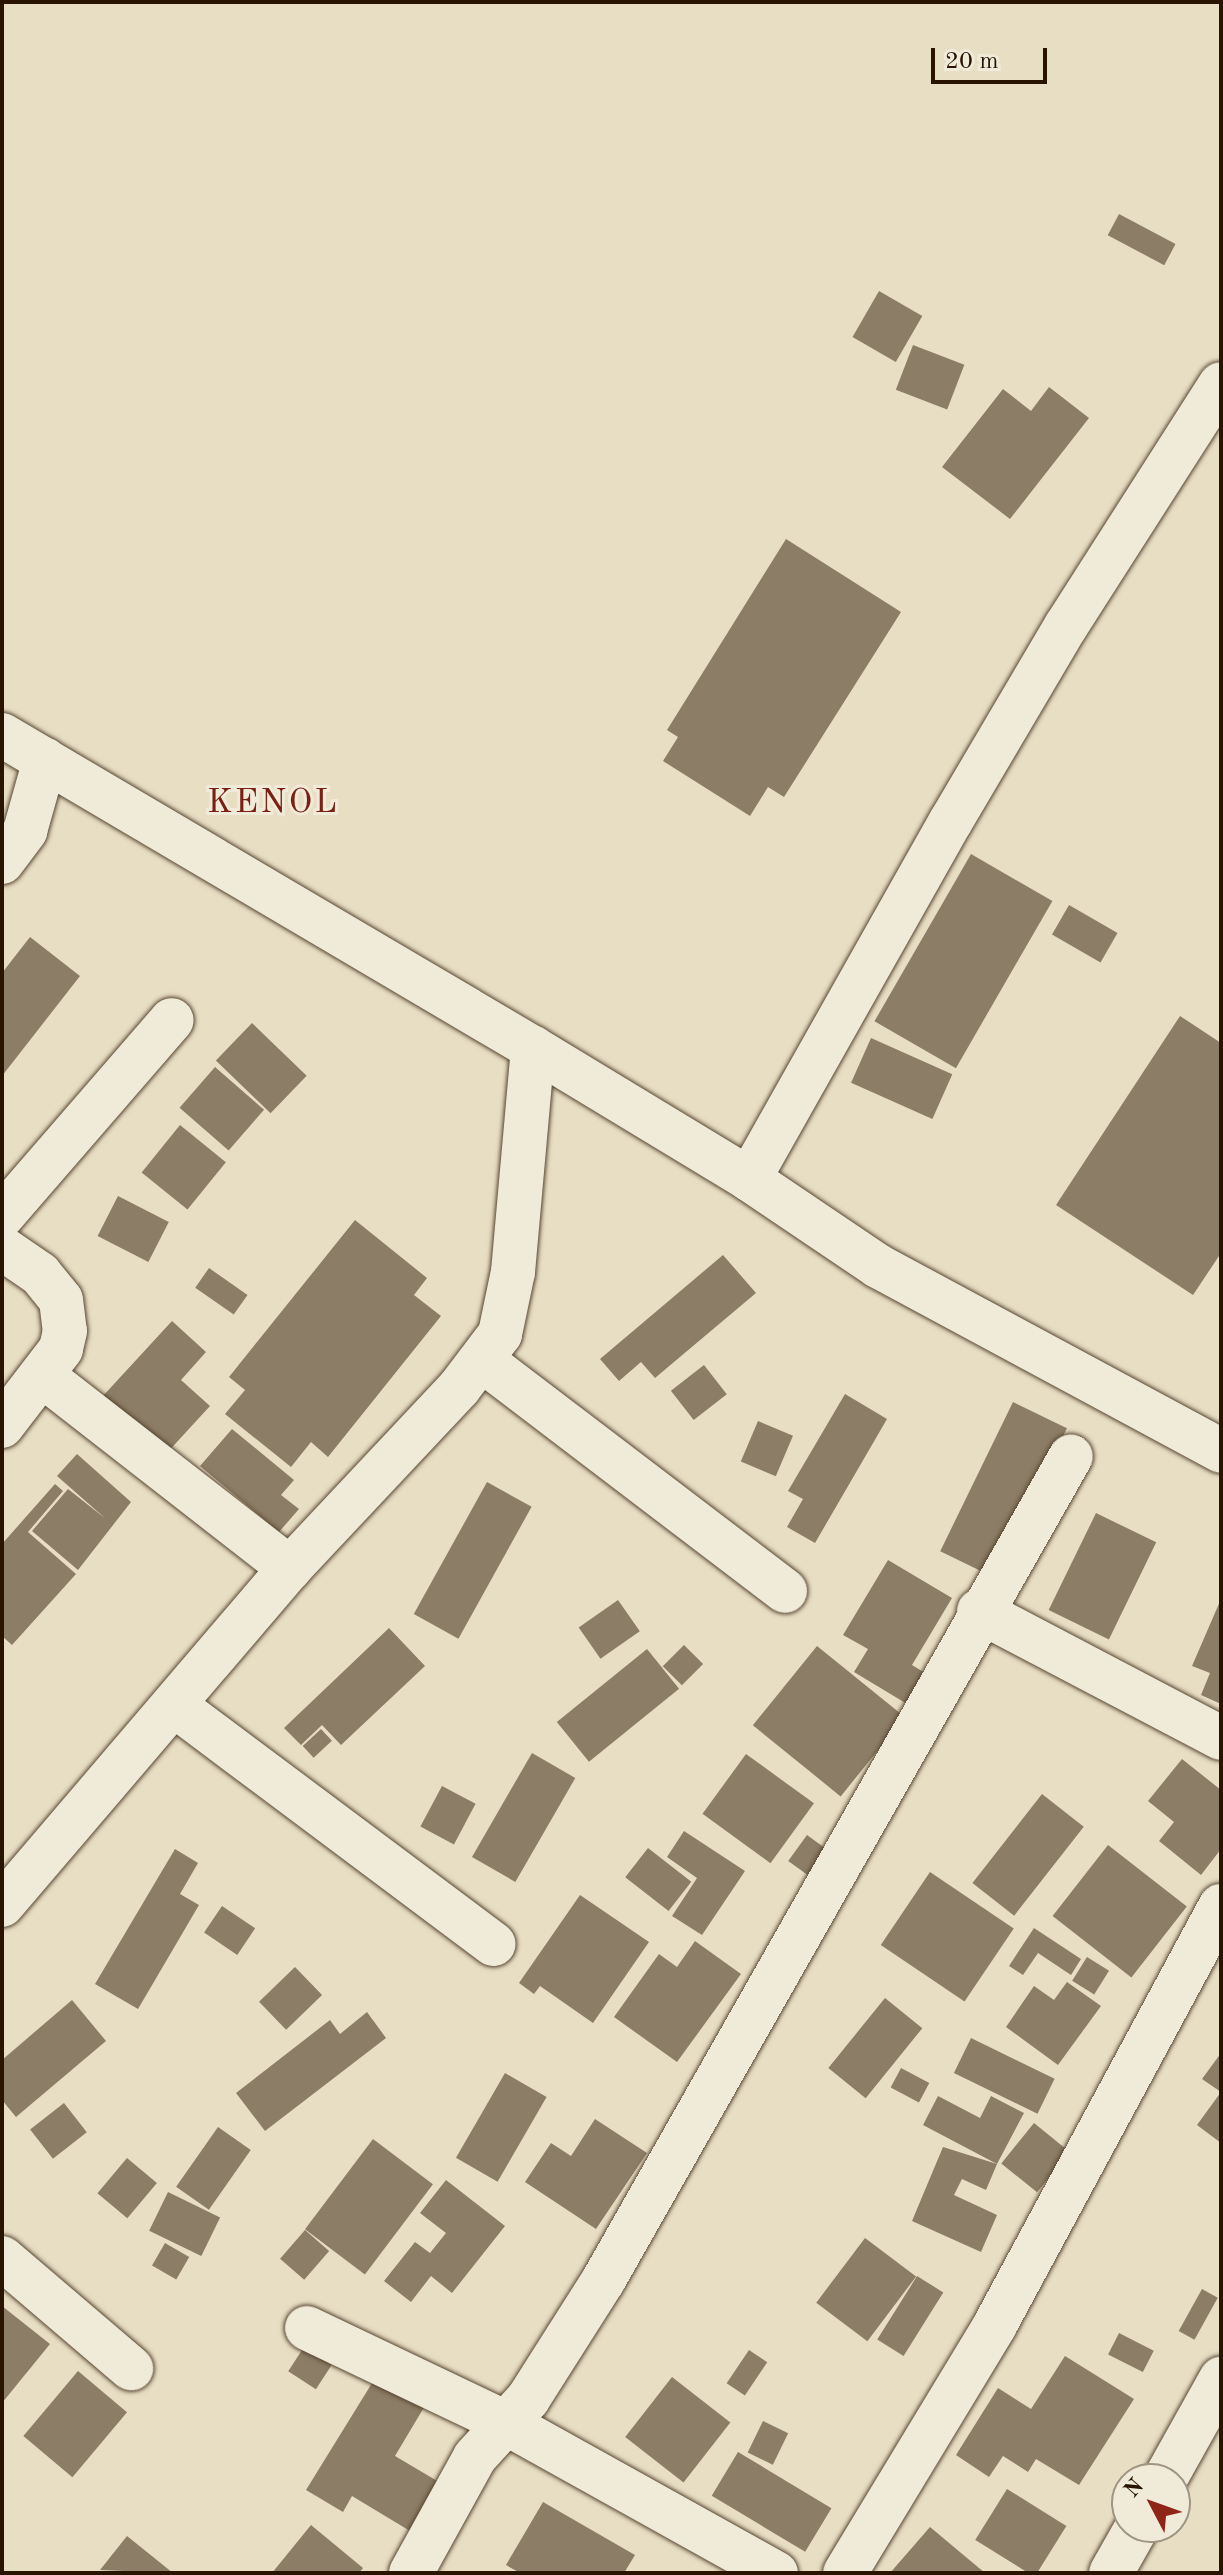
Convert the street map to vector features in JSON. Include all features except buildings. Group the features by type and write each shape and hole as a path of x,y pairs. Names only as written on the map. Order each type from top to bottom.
{"street":[{"path":"749,1179 951,821 1066,626 1221,384"},
{"path":"2,735 533,1048 749,1179 878,1266 1218,1443"},
{"path":"2,862 25,831 45,760"},
{"path":"2,1216 172,1020"},
{"path":"2,1905 290,1568 482,1360 500,1334 508,1305 533,1048"},
{"path":"2,1248 40,1274 61,1300 61,1349 2,1426"},
{"path":"482,1360 785,1591"},
{"path":"43,1376 290,1568"},
{"path":"411,2573 475,2457 558,2356 619,2254 829,1888 979,1611 1071,1456"},
{"path":"979,1611 1221,1738"},
{"path":"174,1705 494,1944"},
{"path":"845,2573 995,2325 1221,1906"},
{"path":"2,2258 131,2368"},
{"path":"307,2328 506,2423 776,2573"},
{"path":"1174,2463 1221,2379"},
{"path":"1111,2573 1128,2543"}],"district":[{"name":"KENOL","path":"273,804"}]}
